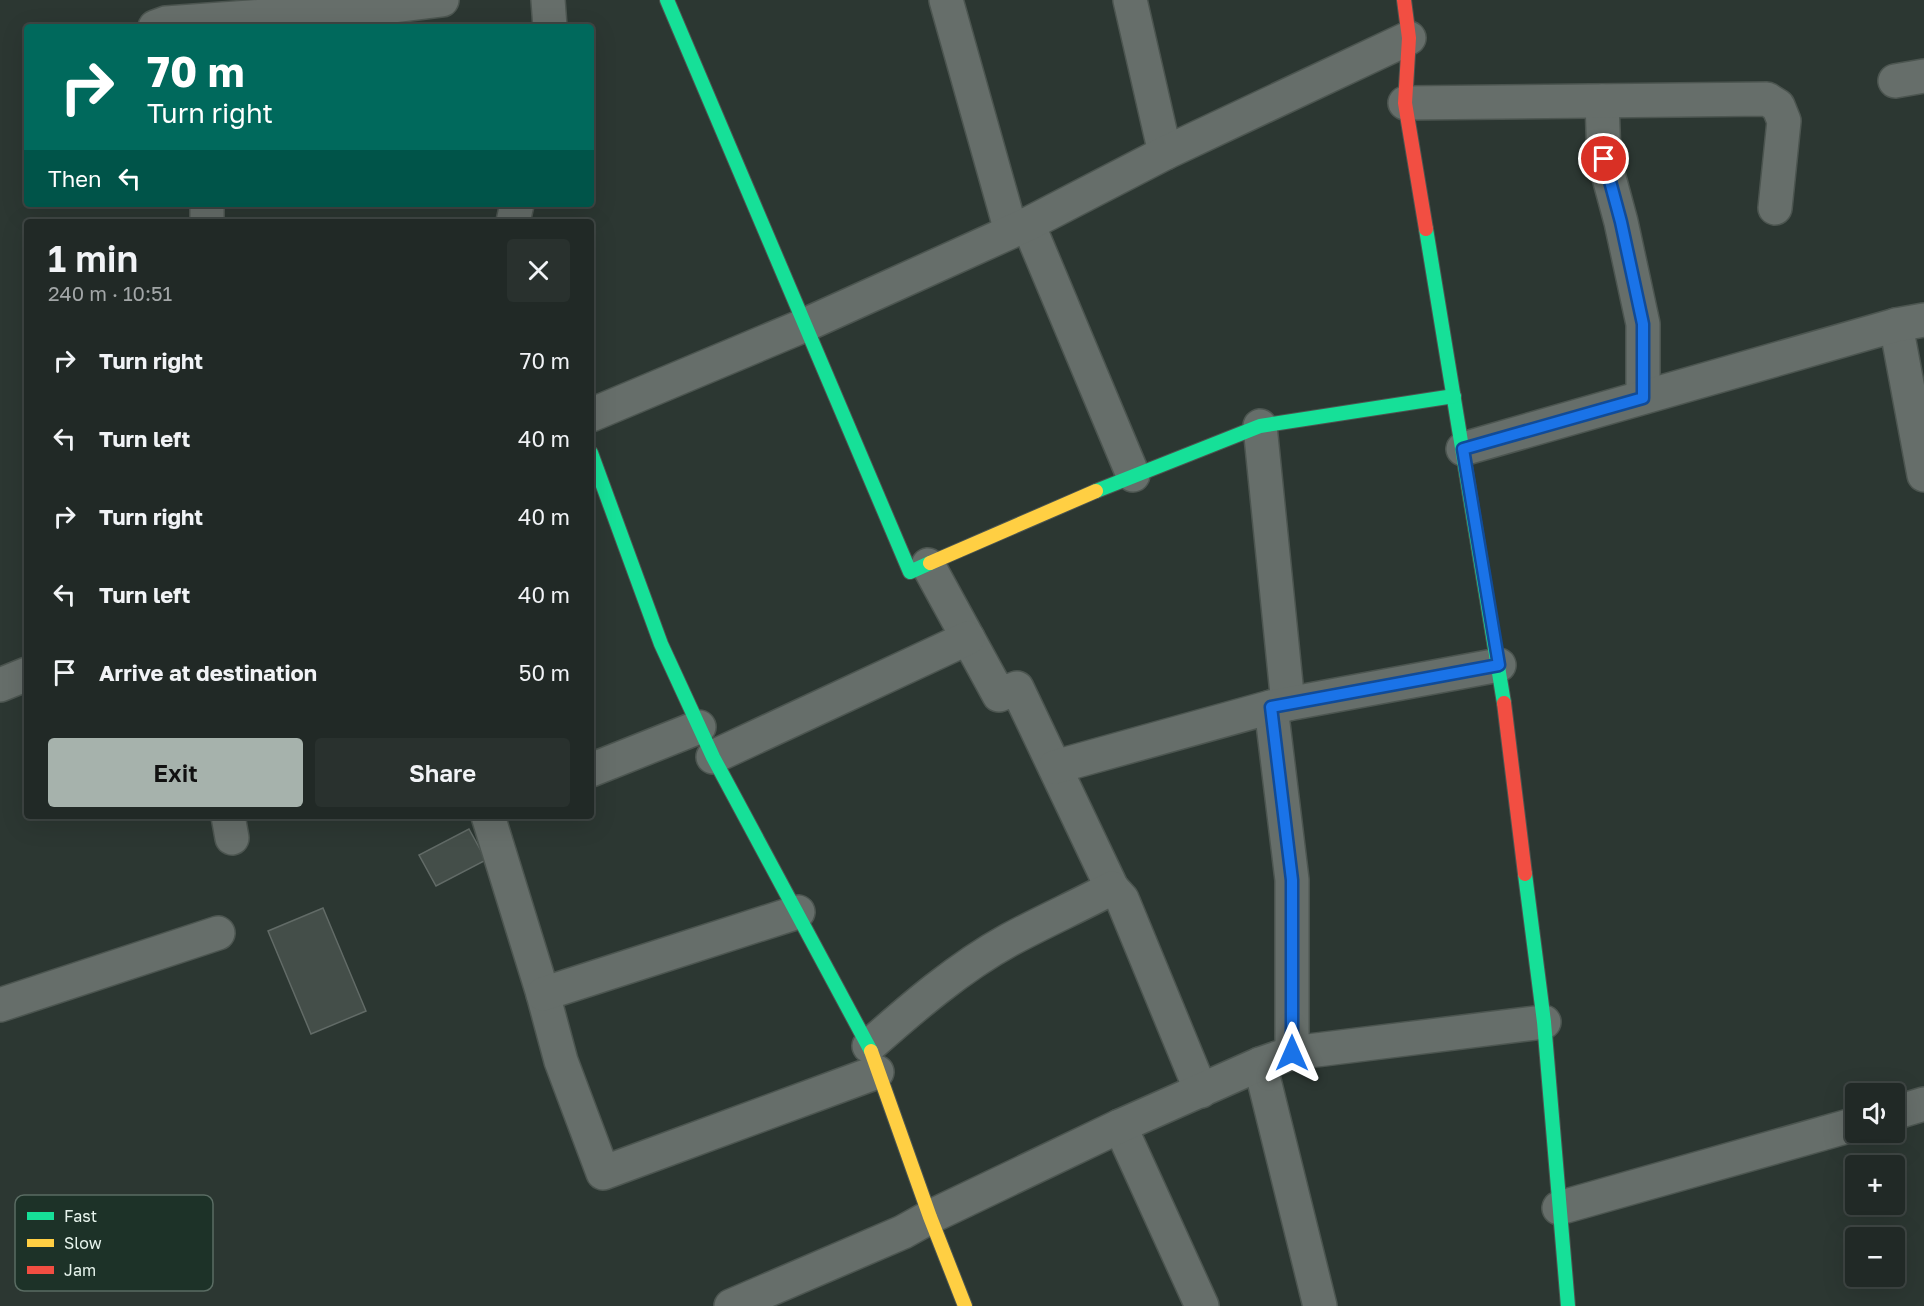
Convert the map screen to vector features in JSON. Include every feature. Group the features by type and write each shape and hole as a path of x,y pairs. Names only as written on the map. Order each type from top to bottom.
{"street":[{"path":"164,17 442,0"},
{"path":"548,0 550,24"},
{"path":"667,0 910,572 1133,475 1260,426 1454,396"},
{"path":"946,0 1020,227 1133,475"},
{"path":"1130,0 1165,153"},
{"path":"1404,0 1409,38 1405,104 1499,665 1544,1022 1568,1306"},
{"path":"594,414 805,325 1020,227 1165,153 1409,38"},
{"path":"1405,104 1767,99 1778,106 1784,121 1775,208"},
{"path":"1602,101 1604,159 1621,222 1643,324 1643,398"},
{"path":"1463,449 1910,322 1924,476"},
{"path":"1260,426 1292,880 1292,1053"},
{"path":"594,461 661,644 713,757 798,912 873,1059 965,1306"},
{"path":"928,565 999,695 1017,688 1112,888 1122,899 1201,1091"},
{"path":"713,757 968,638"},
{"path":"1055,767 1280,705 1499,665"},
{"path":"0,685 24,675"},
{"path":"594,769 699,727"},
{"path":"489,819 543,994 561,1061 603,1173 873,1059 909,1011 970,965 1008,941 1112,888"},
{"path":"543,994 798,912"},
{"path":"0,1005 218,933"},
{"path":"731,1306 903,1232 930,1216 1120,1125 1260,1064 1292,1053 1544,1022"},
{"path":"1260,1064 1320,1306"},
{"path":"1905,1110 1924,1104"},
{"path":"1120,1125 1203,1306"},
{"path":"1559,1208 1845,1127"}],"building":[{"path":"469,829 486,860 436,886 419,855"},
{"path":"323,908 366,1011 311,1034 268,931"}],"traffic: fast":[{"path":"667,0 910,572 930,563"},
{"path":"1426,229 1504,703"},
{"path":"1096,491 1260,426 1454,396"},
{"path":"594,461 661,644 713,757 871,1051"},
{"path":"1525,874 1544,1022 1568,1306"}],"traffic: slow":[{"path":"930,563 1096,491"},
{"path":"871,1051 930,1217 965,1306"}],"traffic: jam":[{"path":"1404,0 1409,38 1405,103 1426,229"},
{"path":"1504,703 1525,874"}],"route":[{"path":"1292,1053 1292,880 1271,707 1499,665 1463,449 1643,398 1643,324 1621,222 1604,159"}]}
